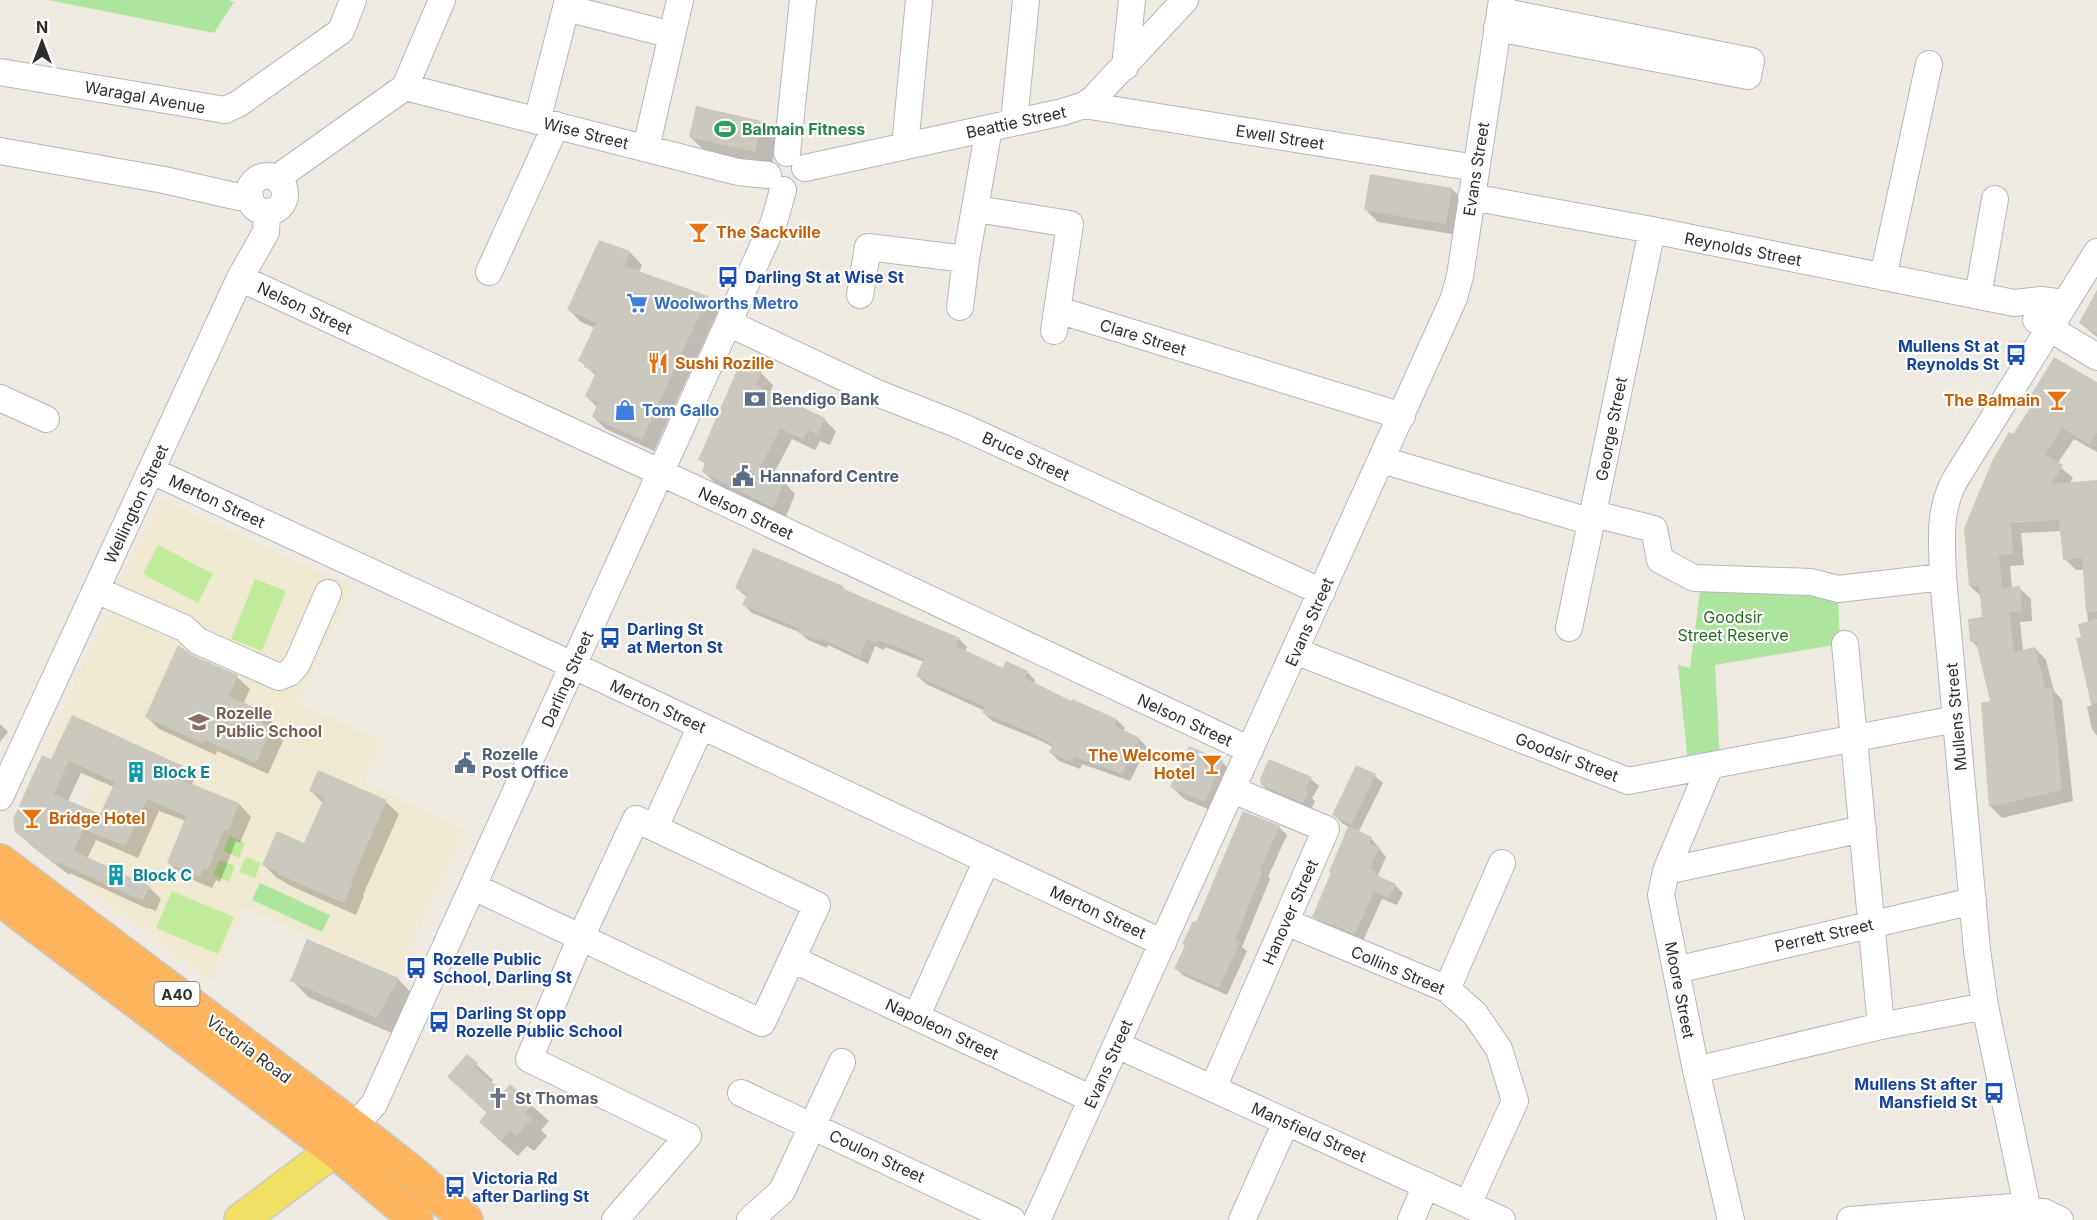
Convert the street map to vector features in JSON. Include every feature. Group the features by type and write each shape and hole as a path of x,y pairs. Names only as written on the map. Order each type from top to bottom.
{"highway":[{"name":"Victoria Road","path":"0,861 344,1138 416,1220"},
{"name":"Victoria Road","path":"0,899 344,1138 413,1173 466,1220"}],"main road":[{"name":"Darling Street","path":"241,1220 344,1138"}],"street":[{"name":"Waragal Avenue","path":"0,72 225,110 238,104 340,31 352,0"},
{"path":"258,204 252,185 261,177 273,177 279,180 284,173 405,87 442,0"},
{"path":"646,148 680,0"},
{"path":"776,182 768,169 773,160 777,156 796,161 802,0"},
{"path":"905,146 919,0"},
{"path":"1014,122 1026,0"},
{"path":"1125,67 1132,0"},
{"name":"Beattie Street","path":"796,161 905,146 1084,105 1101,92 1185,0"},
{"path":"489,272 546,123 567,4 672,35"},
{"path":"1500,13 1630,46"},
{"name":"Evans Street","path":"1037,1220 1454,298 1460,276 1500,13"},
{"path":"1883,277 1929,64"},
{"name":"Wise Street","path":"405,87 776,182"},
{"name":"Ewell Street","path":"1084,105 1476,168"},
{"path":"960,307 989,128"},
{"path":"0,151 164,180 239,197 258,204"},
{"name":"Darling Street","path":"344,1138 374,1104 729,323 774,222 776,182"},
{"name":"Reynolds Street","path":"1471,197 1652,230 2014,303 2041,300 2065,303"},
{"path":"1978,296 1995,199"},
{"name":"Wellington Street","path":"0,797 240,278 266,232 258,204"},
{"name":"Clare Street","path":"976,209 1070,224 1056,321 1402,416"},
{"name":"George Street","path":"1569,628 1652,230"},
{"path":"860,295 868,247 966,259"},
{"name":"Mullens Street","path":"2030,1214 1985,1006 1977,950 1943,577 1941,532 1944,504 1950,490 1978,441 2097,252"},
{"name":"Nelson Street","path":"240,278 660,472 1250,750"},
{"name":"Reynolds Street","path":"2014,303 2049,328 2097,357"},
{"name":"Bruce Street","path":"729,323 877,393 961,426 1322,592"},
{"path":"0,398 46,419"},
{"path":"1382,460 1593,518 1654,529 1660,560 1695,578 1811,582 1838,589 1943,577"},
{"name":"Merton Street","path":"152,471 573,665 1163,943"},
{"path":"96,590 184,628 198,641 279,677 289,673 297,664 328,593"},
{"path":"1845,644 1881,1026"},
{"name":"Goodsir Street","path":"1295,651 1628,781 1956,719"},
{"path":"655,827 701,726"},
{"name":"Moore Street","path":"1710,766 1666,871 1661,896 1696,1070 1731,1220"},
{"name":"Hanover Street","path":"1213,1089 1326,829 1233,790"},
{"path":"474,887 581,937 762,1023 817,905 636,819 581,937 529,1059 688,1136 615,1220"},
{"path":"1666,871 1863,829"},
{"path":"916,1017 987,860"},
{"path":"1447,989 1502,863"},
{"name":"Perrett Street","path":"1676,970 1973,901"},
{"name":"Collins Street","path":"1286,922 1447,989 1475,1014 1499,1049 1515,1101 1468,1204"},
{"name":"Napoleon Street","path":"792,959 1092,1100"},
{"path":"1696,1070 1881,1026 1985,1006"},
{"name":"Mansfield Street","path":"1117,1045 1502,1220"},
{"path":"750,1220 782,1191 842,1062"},
{"name":"Coulon Street","path":"741,1093 1012,1220"},
{"path":"1242,1220 1286,1122"},
{"path":"1411,1220 1426,1185"},
{"path":"1850,1220 2012,1207 2030,1214 2044,1212 2060,1220"}],"shaded area":[{"name":"Rozelle Public School","path":"159,498 353,586 298,703 383,741 364,783 465,829 398,977 246,908 211,982 57,865 97,778 43,752"}],"green space":[{"path":"48,0 228,0 234,2 214,33"},
{"path":"158,545 213,574 198,603 143,574"},
{"path":"255,579 286,591 262,651 231,639"},
{"name":"Goodsir Street Reserve","path":"1816,590 1838,595 1840,644 1715,665 1720,760 1688,763 1678,665 1690,668 1700,592"},
{"path":"230,836 245,843 239,858 223,851"},
{"path":"246,857 261,863 255,878 239,872"},
{"path":"220,860 235,866 229,882 213,875"},
{"path":"260,883 330,915 322,932 252,900"},
{"path":"172,891 234,917 218,954 156,928"}],"building":[{"name":"Balmain Fitness","path":"696,106 762,121 755,152 689,137"},
{"path":"1370,174 1452,188 1446,224 1364,210"},
{"path":"599,240 630,251 625,266 708,296 642,440 592,417 598,403 585,396 596,372 584,367 585,364 578,361 596,323 567,310"},
{"path":"2097,290 2097,334 2079,323"},
{"path":"2054,357 2097,382 2097,432 2090,445 2062,428 2045,454 2063,465 2051,484 2097,480 2097,611 2086,612 2082,558 2063,560 2059,520 2011,523 2013,554 1999,555 2002,588 2020,586 2022,611 2009,612 2014,652 2035,647 2045,688 2052,687 2062,790 1989,807 1981,703 1990,701 1976,642 1970,642 1968,619 1982,617 1979,586 1969,586 1964,528 1993,459 2009,432 2013,434 2030,408 2025,405"},
{"path":"740,363 762,372 757,385 825,418 818,435 808,430 803,439 780,429 759,469 784,481 773,508 702,472 705,463 698,460"},
{"path":"753,548 960,638 956,646 1003,668 1006,661 1028,671 1025,678 1071,701 1072,699 1117,719 1115,726 1140,738 1122,774 1074,757 1072,762 1049,753 1053,745 1030,732 982,713 985,707 916,676 924,659 903,649 867,639 860,657 820,638 819,641 798,633 800,629 742,605 747,594 735,588"},
{"path":"2097,619 2097,703 2091,704 2076,638 2081,637 2078,624"},
{"path":"178,645 192,655 238,675 229,696 264,712 260,722 272,728 256,763 205,740 203,744 145,717"},
{"path":"72,715 183,766 177,778 239,803 228,831 224,830 207,871 203,869 200,877 167,863 186,816 147,799 125,846 83,829 74,851 150,886 143,900 58,862 56,864 15,832 13,819 42,755 51,759","holes":["69,761 115,782 100,814 54,794"]},
{"path":"1189,746 1223,761 1205,802 1170,787"},
{"path":"1269,759 1312,777 1304,790 1308,792 1303,803 1261,785 1260,779"},
{"path":"1356,765 1376,774 1351,825 1332,815"},
{"path":"318,770 387,800 344,903 277,874 278,872 262,865 277,831 304,843 324,798 309,791"},
{"path":"1243,811 1280,826 1260,869 1263,870 1235,940 1240,942 1219,988 1174,969 1185,945 1182,944 1193,921 1196,922"},
{"path":"1348,826 1372,837 1370,843 1379,847 1370,869 1376,872 1376,875 1396,884 1389,898 1374,892 1355,934 1312,917"},
{"path":"307,939 399,978 377,1018 290,981"},
{"name":"St Thomas","path":"467,1054 478,1063 474,1067 503,1092 510,1084 533,1104 525,1113 532,1119 516,1136 510,1131 501,1141 479,1122 487,1112 447,1077"}],"place":[{"name":"Balmain Fitness","path":"725,129"},
{"name":"The Sackville","path":"699,232"},
{"name":"Darling St at Wise St","path":"728,277"},
{"name":"Woolworths Metro","path":"637,303"},
{"name":"Mullens St at Reynolds St","path":"2016,355"},
{"name":"Sushi Rozille","path":"658,363"},
{"name":"Bendigo Bank","path":"755,399"},
{"name":"The Balmain","path":"2057,400"},
{"name":"Tom Gallo","path":"625,410"},
{"name":"Hannaford Centre","path":"743,476"},
{"name":"Darling St at Merton St","path":"610,638"},
{"name":"Rozelle Public School","path":"199,722"},
{"name":"Rozelle Post Office","path":"465,763"},
{"name":"The Welcome Hotel","path":"1212,764"},
{"name":"Block E","path":"136,772"},
{"name":"Bridge Hotel","path":"32,818"},
{"name":"Block C","path":"116,875"},
{"name":"Rozelle Public School, Darling St","path":"416,968"},
{"name":"Darling St opp Rozelle Public School","path":"439,1022"},
{"name":"Mullens St after Mansfield St","path":"1994,1093"},
{"name":"St Thomas","path":"498,1098"},
{"name":"Victoria Rd after Darling St","path":"455,1187"}]}
